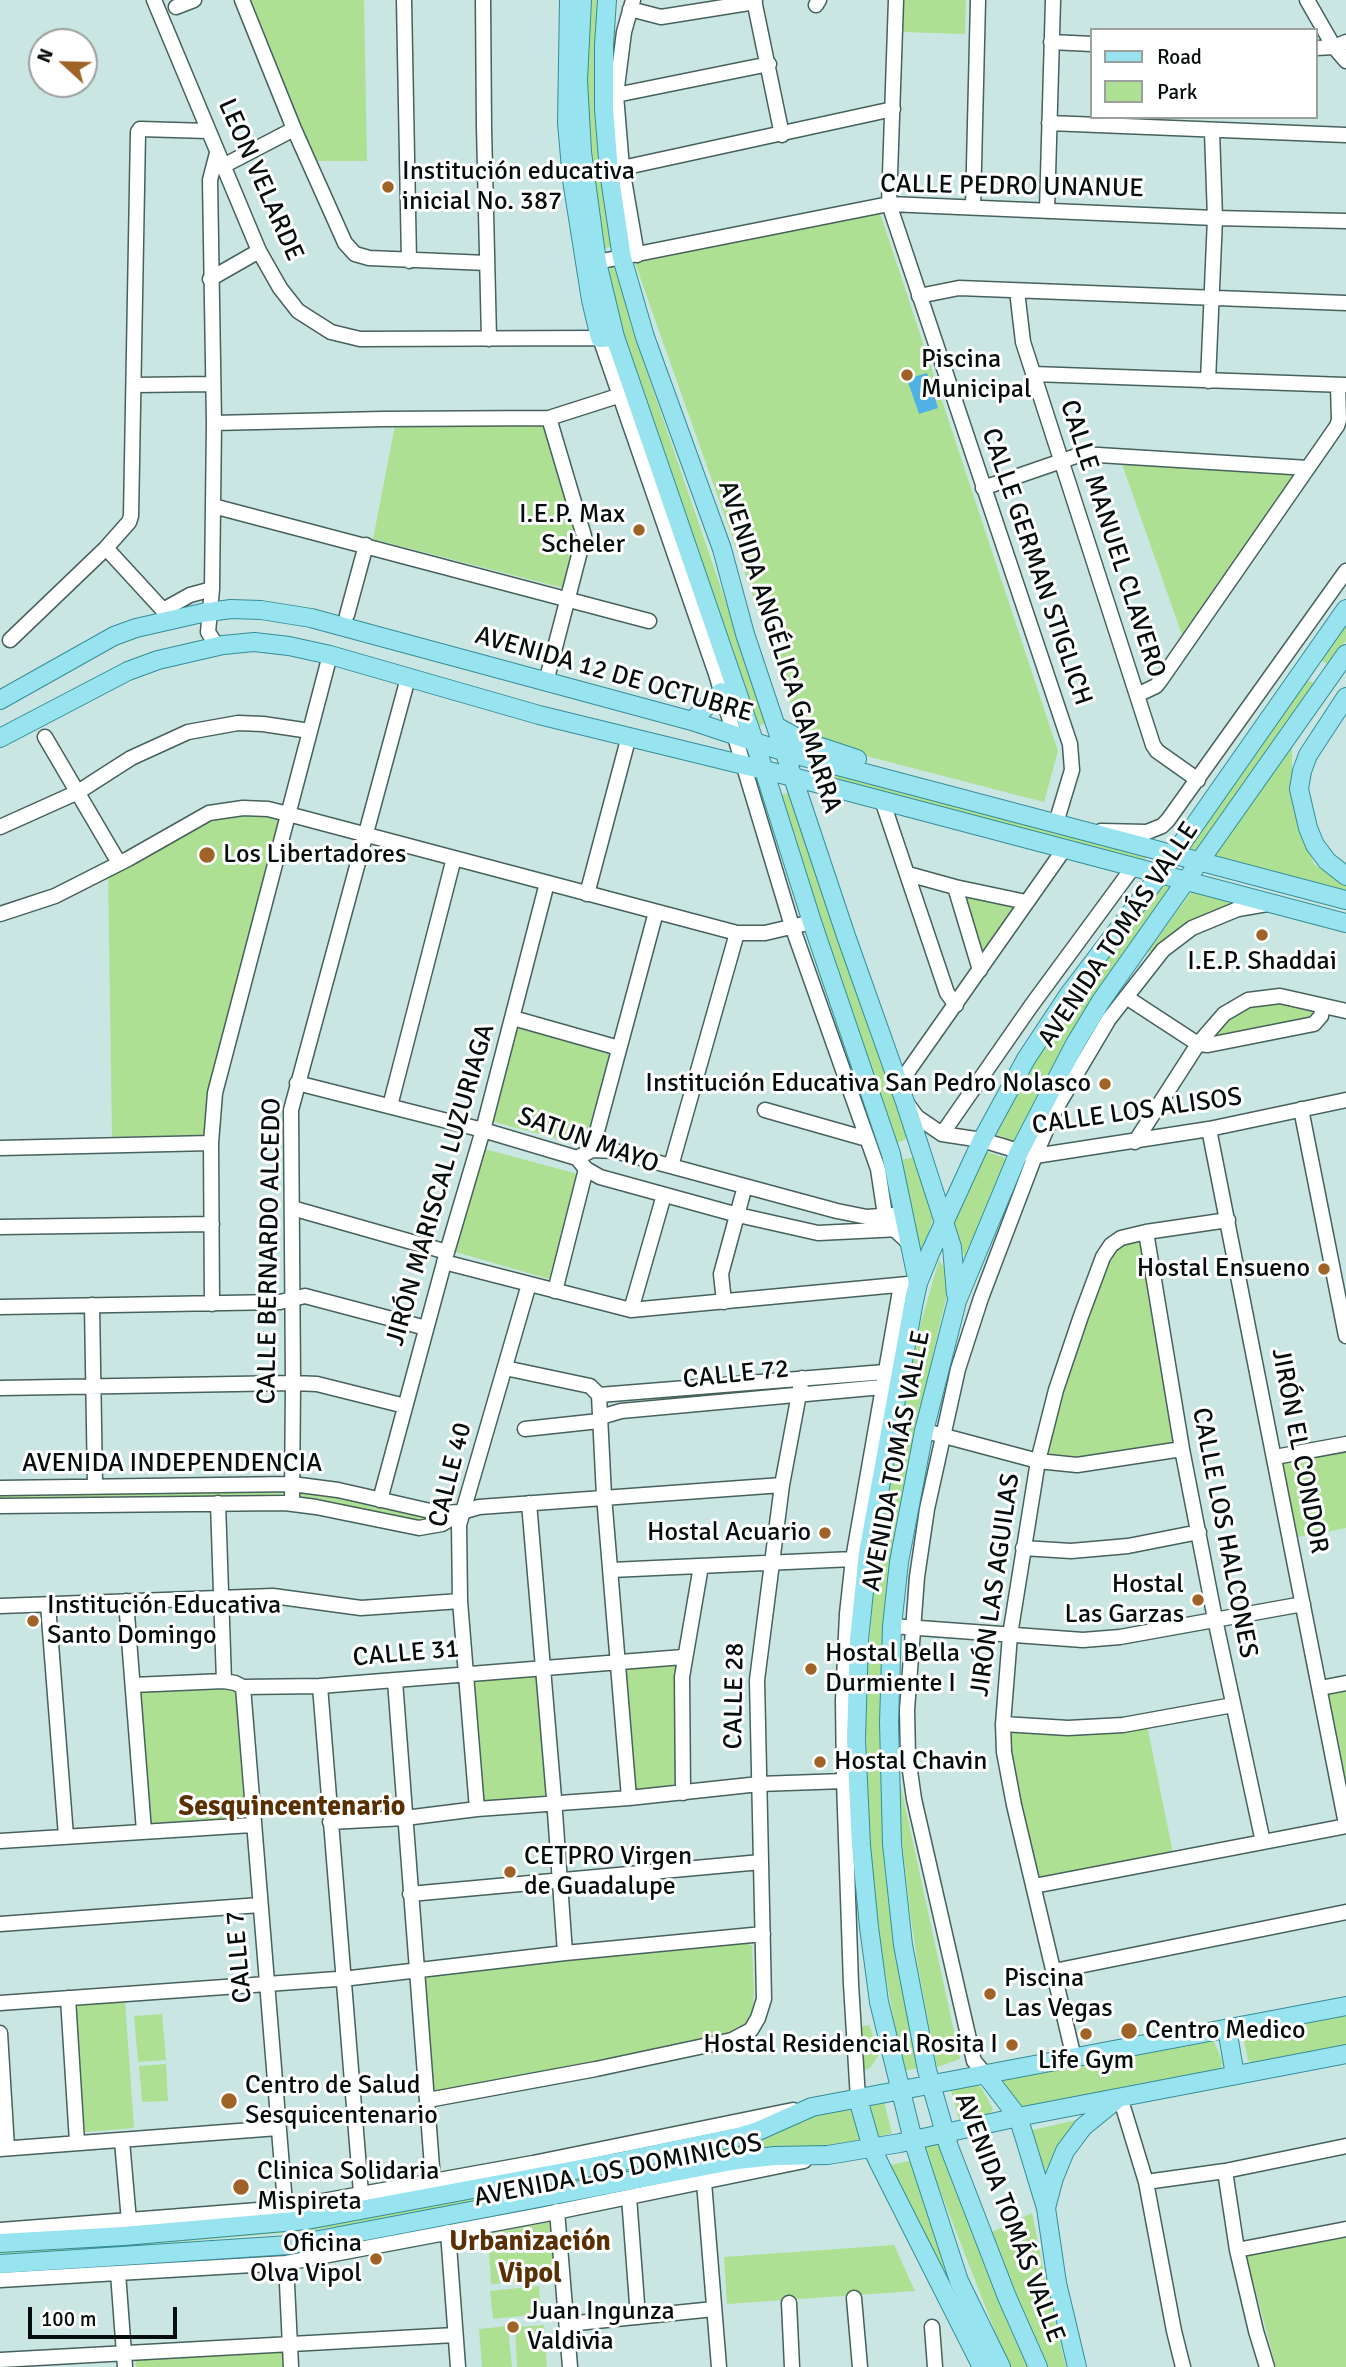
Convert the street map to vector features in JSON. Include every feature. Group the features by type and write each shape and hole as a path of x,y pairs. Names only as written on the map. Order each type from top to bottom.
{"main road":[{"name":"AVENIDA ANGÉLICA GAMARRA","path":"569,0 567,131 581,240 607,338 764,770 885,1167 910,1284"},
{"name":"AVENIDA ANGÉLICA GAMARRA","path":"583,0 579,114 607,338"},
{"name":"AVENIDA ANGÉLICA GAMARRA","path":"607,0 612,46 603,80 609,172 645,337 722,549 745,634 952,1247 957,1301"},
{"path":"603,80 624,94 604,109"},
{"name":"AVENIDA 12 DE OCTUBRE","path":"0,700 114,636 136,628 240,608 311,618 692,721 785,752 1346,900"},
{"name":"AVENIDA TOMÁS VALLE","path":"1001,2367 959,2281 914,2140 879,2002 861,1844 856,1739 859,1640 868,1553 910,1284 943,1224 982,1140 1026,1059 1051,1020 1161,873 1346,609"},
{"name":"AVENIDA 12 DE OCTUBRE","path":"0,738 128,671 182,652 254,642 289,646 330,655 539,715 743,764 1346,923"},
{"name":"AVENIDA TOMÁS VALLE","path":"1038,2367 986,2245 945,2134 931,2085 904,1944 892,1843 889,1723 892,1626 899,1562 924,1431 957,1301 1027,1154 1074,1044 1101,1000 1346,654"},
{"path":"1307,665 1346,695 1308,755 1299,789 1315,845 1327,861 1346,876"},
{"path":"692,721 721,692"},
{"path":"776,726 803,741 844,756 985,793 1008,811"},
{"path":"1272,903 1278,882"},
{"name":"AVENIDA LOS DOMINICOS","path":"0,2243 124,2236 535,2178 738,2137 812,2107 1346,2006"},
{"path":"1227,2029 1235,2075"},
{"name":"AVENIDA LOS DOMINICOS","path":"0,2264 289,2245 737,2160 828,2155 872,2148 1346,2054"},
{"name":"AVENIDA TOMÁS VALLE","path":"985,2074 1018,2117 1046,2208 1056,2283 1077,2367"},
{"path":"1046,2208 1065,2151 1083,2127 1119,2098"},
{"name":"AVENIDA TOMÁS VALLE","path":"858,2099 872,2148 982,2367"}],"street":[{"name":"LEON VELARDE","path":"154,0 259,251 280,288 298,311 331,332 360,339 607,338"},
{"path":"176,7 194,0"},
{"path":"242,0 294,129 345,243 355,254 369,258 409,261 487,263"},
{"path":"404,0 409,261"},
{"path":"483,0 489,339"},
{"name":"CALLE GERMAN STIGLICH","path":"897,0 888,204 1070,744 1072,770 1056,823"},
{"path":"973,207 978,0"},
{"path":"1047,211 1053,0"},
{"path":"1307,0 1340,44 1346,61"},
{"path":"632,4 661,17 755,1 782,135"},
{"name":"AVENIDA ANGÉLICA GAMARRA","path":"629,256 622,168 624,94 612,46 632,4"},
{"path":"1052,42 1090,44"},
{"path":"1318,48 1340,44"},
{"path":"624,94 769,64"},
{"path":"622,168 893,109"},
{"path":"1049,123 1346,135"},
{"path":"10,640 106,548 129,522 135,385 138,132 140,129 208,131"},
{"path":"217,646 208,632 212,589 214,423 209,180 220,159 294,129"},
{"path":"1208,381 1215,218 1212,131"},
{"name":"CALLE PEDRO UNANUE","path":"597,262 888,204 1346,221"},
{"path":"210,279 259,251"},
{"path":"919,296 959,288 1346,303"},
{"name":"CALLE MANUEL CLAVERO","path":"1017,291 1023,342 1157,751 1198,780"},
{"name":"AVENIDA ANGÉLICA GAMARRA","path":"607,338 621,395 721,692 792,926 867,1139 885,1167"},
{"path":"1033,374 1342,385 1339,420 1160,681 1156,686 1137,695"},
{"path":"135,385 213,384"},
{"path":"214,423 549,418 621,395"},
{"path":"546,682 584,536 549,418"},
{"path":"983,488 1082,454 1307,468"},
{"path":"213,506 649,621"},
{"path":"347,615 366,545"},
{"path":"106,548 163,610"},
{"name":"AVENIDA TOMÁS VALLE","path":"1085,831 1147,832 1168,820 1346,571"},
{"path":"136,628 190,595 212,589"},
{"path":"212,1304 211,1143 218,1077 330,655"},
{"name":"CALLE BERNARDO ALCEDO","path":"292,1503 290,1110 408,678"},
{"path":"0,827 78,792 131,758 188,732 238,723 310,731"},
{"path":"587,894 629,736"},
{"path":"45,737 119,863"},
{"path":"882,800 947,993 956,1005"},
{"path":"0,914 55,896 209,813 243,808 268,809 288,814 737,933 765,933 812,922"},
{"path":"899,1084 1065,848"},
{"path":"390,1106 454,858"},
{"path":"942,1134 1031,1006 1134,866"},
{"path":"908,873 955,887 1026,902"},
{"name":"JIRÓN MARISCAL LUZURIAGA","path":"380,1500 445,1257 483,1130 547,883"},
{"path":"955,887 980,970"},
{"name":"AVENIDA TOMÁS VALLE","path":"985,2074 974,2062 914,1799 908,1757 908,1710 917,1577 927,1509 958,1369 1027,1154 1080,1066 1126,997 1163,950 1192,928 1238,909 1272,903"},
{"path":"555,1291 582,1164 592,1150 656,912"},
{"path":"671,1166 737,933"},
{"path":"1135,1142 1198,1044 1224,1014 1248,1000 1280,996 1346,1011"},
{"path":"1126,997 1198,1044 1208,1045 1314,1024 1321,1016 1323,1006"},
{"path":"513,1018 619,1048"},
{"name":"SATUN MAYO","path":"297,1083 483,1130 582,1164 600,1177 738,1215 825,1233 899,1226"},
{"name":"CALLE LOS ALISOS","path":"905,1102 918,1117 942,1134 982,1140 1027,1154 1135,1142 1346,1100"},
{"path":"1301,1109 1346,1336"},
{"path":"765,1110 867,1139"},
{"name":"JIRÓN EL CONDOR","path":"1209,1129 1346,1825"},
{"path":"0,1147 211,1143"},
{"path":"592,1150 615,1151 899,1226"},
{"path":"724,1301 721,1275 746,1186"},
{"path":"631,1310 664,1195"},
{"path":"292,1208 529,1284 631,1310 910,1284"},
{"path":"825,1233 831,1210"},
{"name":"JIRÓN LAS AGUILAS","path":"1074,2057 1014,1805 1004,1752 1003,1724 1010,1635 1038,1461 1056,1390 1081,1315 1111,1245 1121,1238 1146,1231 1228,1220"},
{"path":"0,1227 212,1224"},
{"name":"CALLE LOS HALCONES","path":"1146,1231 1182,1449 1263,1842"},
{"name":"CALLE 40","path":"477,1809 460,1601 459,1525 529,1284"},
{"name":"AVENIDA TOMÁS VALLE","path":"858,2099 844,1781 843,1700 847,1614 853,1559 882,1387 910,1284"},
{"path":"0,1307 280,1302 307,1296 426,1328"},
{"path":"92,1305 95,1485"},
{"path":"505,1368 590,1386 599,1395 604,1496 620,1662 629,1798"},
{"path":"599,1395 885,1372"},
{"name":"CALLE 28","path":"428,2100 596,2069 732,2040 751,2030 758,2018 764,1999 764,1934 757,1681 782,1485 802,1378"},
{"path":"0,1388 317,1384 405,1406"},
{"name":"CALLE 72","path":"525,1429 599,1421 604,1416 621,1411 882,1387"},
{"path":"621,1393 621,1411"},
{"path":"924,1431 1038,1461 1087,1465 1182,1449"},
{"path":"1275,1457 1346,1444"},
{"name":"AVENIDA INDEPENDENCIA","path":"0,1488 292,1484 338,1490 439,1513 462,1512"},
{"path":"462,1512 479,1507 604,1496 782,1485"},
{"path":"218,1503 223,1681"},
{"name":"AVENIDA INDEPENDENCIA","path":"0,1506 292,1503 419,1528 442,1524 462,1512"},
{"path":"528,1503 555,1804 565,1953"},
{"path":"1023,1548 1071,1551 1128,1545 1199,1532"},
{"path":"611,1570 853,1559"},
{"path":"683,1793 683,1657 701,1566"},
{"path":"0,1606 273,1595 361,1608 460,1601"},
{"path":"126,1601 144,1831"},
{"path":"892,1626 1083,1640 1121,1637 1303,1604"},
{"path":"48,1605 66,1836"},
{"name":"CALLE 31","path":"133,1685 223,1681 243,1687 320,1685 683,1657"},
{"path":"395,1681 433,2180"},
{"path":"1320,1688 1346,1683"},
{"path":"320,1685 360,2193"},
{"name":"CALLE 7","path":"243,1687 286,2215"},
{"path":"1003,1724 1068,1728 1123,1725 1233,1705"},
{"path":"330,1822 404,1818 759,1784 844,1781"},
{"path":"0,1841 253,1825"},
{"path":"1034,1886 1346,1825"},
{"path":"410,1894 761,1862"},
{"path":"0,1924 260,1905"},
{"path":"1054,1971 1346,1912"},
{"path":"0,2003 267,1985 764,1934"},
{"path":"68,1998 77,2142"},
{"path":"0,2033 3,2148 278,2129"},
{"path":"1119,2098 1146,2182 1183,2367"},
{"name":"AVENIDA LOS DOMINICOS","path":"0,2230 129,2221 286,2215 360,2193 533,2163 812,2107"},
{"path":"122,2141 129,2221"},
{"path":"1146,2182 1225,2171 1346,2146"},
{"name":"AVENIDA LOS DOMINICOS","path":"0,2280 286,2263 629,2197 828,2155"},
{"path":"1225,2171 1237,2250 1267,2367"},
{"path":"704,2182 719,2367"},
{"path":"629,2197 638,2317"},
{"path":"557,2211 570,2367"},
{"path":"1237,2250 1346,2229"},
{"path":"448,2232 458,2367"},
{"path":"286,2263 291,2367"},
{"path":"118,2273 125,2360"},
{"path":"855,2298 860,2367"},
{"path":"789,2303 792,2367"},
{"path":"567,2324 714,2309"},
{"path":"932,2327 935,2367"},
{"path":"0,2360 125,2360 290,2344 455,2335"}],"green space":[{"path":"246,0 364,0 367,161 315,161"},
{"path":"588,0 603,0 615,246 601,249 583,109"},
{"path":"904,0 966,0 965,34 903,32"},
{"path":"880,213 1058,751 1044,802 804,740 635,263"},
{"path":"611,264 620,268 631,326 767,722 754,729 622,335 609,272"},
{"path":"545,419 579,528 577,545 563,588 373,539 396,420"},
{"path":"1122,464 1296,472 1182,635"},
{"path":"1346,617 1346,641 1327,664 1320,660"},
{"path":"1306,680 1313,683 1313,687 1198,849 1186,847"},
{"path":"1292,739 1292,805 1314,864 1346,886 1346,893 1214,856"},
{"path":"817,765 1148,854 1143,864 817,777"},
{"path":"791,792 908,1138 895,1144 777,796"},
{"name":"Los Libertadores","path":"216,813 282,814 213,1069 204,1135 112,1137 108,871"},
{"path":"1164,880 1171,887 1018,1140 1013,1142 996,1134 995,1128 1059,1017"},
{"path":"1192,891 1233,901 1146,954"},
{"path":"961,894 1017,905 984,954 982,953"},
{"path":"1259,1003 1310,1007 1315,1016 1306,1022 1241,1036 1213,1036 1230,1019"},
{"path":"514,1026 610,1053 584,1146 487,1120"},
{"path":"481,1148 578,1174 549,1279 452,1251"},
{"path":"984,1151 1007,1161 966,1262 953,1218"},
{"path":"916,1157 933,1219 917,1264 899,1160"},
{"path":"1139,1237 1178,1439 1172,1443 1077,1460 1045,1454 1079,1338 1112,1253 1119,1245"},
{"path":"939,1260 951,1277 930,1367 900,1524 883,1651 881,1772 889,1896 919,2068 903,2071 879,1939 870,1860 865,1698 875,1574 890,1481 918,1333"},
{"path":"1346,1450 1346,1528 1298,1537 1282,1462"},
{"path":"302,1488 435,1519 416,1523 302,1498 299,1493"},
{"path":"285,1491 280,1497 0,1501 0,1492"},
{"path":"675,1662 678,1665 679,1790 632,1795 622,1666"},
{"path":"539,1673 548,1802 483,1805 470,1678"},
{"path":"1346,1683 1346,1824 1320,1688"},
{"path":"235,1685 245,1818 149,1825 139,1687"},
{"path":"1147,1725 1173,1853 1039,1879 1021,1805 1008,1732 1012,1729"},
{"path":"899,1778 960,2059 937,2067 910,1912 900,1824"},
{"path":"748,1943 752,1946 752,2015 741,2030 727,2038 434,2094 431,2091 421,1976 425,1971"},
{"path":"125,2001 134,2128 85,2132 75,2003"},
{"path":"1346,2013 1346,2051 1258,2068 1248,2060 1243,2036"},
{"path":"162,2014 166,2060 138,2062 134,2016"},
{"path":"869,2025 879,2055 870,2068 864,2070 862,2026"},
{"path":"1203,2039 1214,2042 1223,2062 1219,2072 1023,2109 1001,2078"},
{"path":"166,2064 168,2101 142,2102 139,2066"},
{"path":"973,2085 981,2087 993,2109 988,2116 960,2124 951,2090"},
{"path":"884,2102 892,2133 877,2137 869,2109 873,2103"},
{"path":"849,2106 861,2141 402,2218 305,2231 0,2257 0,2247 302,2225"},
{"path":"1077,2120 1044,2173 1032,2130"},
{"path":"938,2143 1009,2327 1028,2367 1009,2367 923,2147"},
{"path":"913,2160 926,2211 964,2299 956,2302 886,2166"},
{"path":"1032,2213 1066,2367 1048,2367 990,2233"},
{"path":"552,2221 557,2280 491,2284 488,2234"},
{"path":"1346,2238 1346,2367 1276,2367 1246,2255"},
{"path":"894,2245 915,2291 727,2304 724,2257"},
{"path":"539,2286 541,2314 493,2319 490,2291"},
{"path":"544,2325 547,2367 517,2367 515,2327"},
{"path":"508,2326 512,2367 482,2367 479,2329"},
{"path":"282,2348 283,2367 136,2367 135,2357"}],"water":[{"path":"927,373 938,408 919,414 907,379"}],"place":[{"name":"Institución educativa inicial No. 387","path":"388,187"},
{"name":"Piscina Municipal","path":"907,375"},
{"name":"I.E.P. Max Scheler","path":"639,530"},
{"name":"Los Libertadores","path":"207,855"},
{"name":"I.E.P. Shaddai","path":"1262,935"},
{"name":"Institución Educativa San Pedro Nolasco","path":"1105,1084"},
{"name":"Hostal Ensueno","path":"1324,1269"},
{"name":"Hostal Acuario","path":"825,1533"},
{"name":"Hostal Las Garzas","path":"1198,1600"},
{"name":"Institución Educativa Santo Domingo","path":"33,1621"},
{"name":"Hostal Bella Durmiente I","path":"811,1669"},
{"name":"Hostal Chavin","path":"820,1762"},
{"name":"CETPRO Virgen de Guadalupe","path":"510,1872"},
{"name":"Piscina Las Vegas","path":"990,1994"},
{"name":"Centro Medico","path":"1129,2031"},
{"name":"Life Gym","path":"1086,2034"},
{"name":"Hostal Residencial Rosita I","path":"1012,2045"},
{"name":"Centro de Salud Sesquicentenario","path":"229,2101"},
{"name":"Clinica Solidaria Mispireta","path":"241,2187"},
{"name":"Oficina Olva Vipol","path":"376,2259"},
{"name":"Juan Ingunza Valdivia","path":"513,2327"}],"district":[{"name":"Sesquincentenario","path":"292,1808"},
{"name":"Urbanización Vipol","path":"530,2259"}]}
